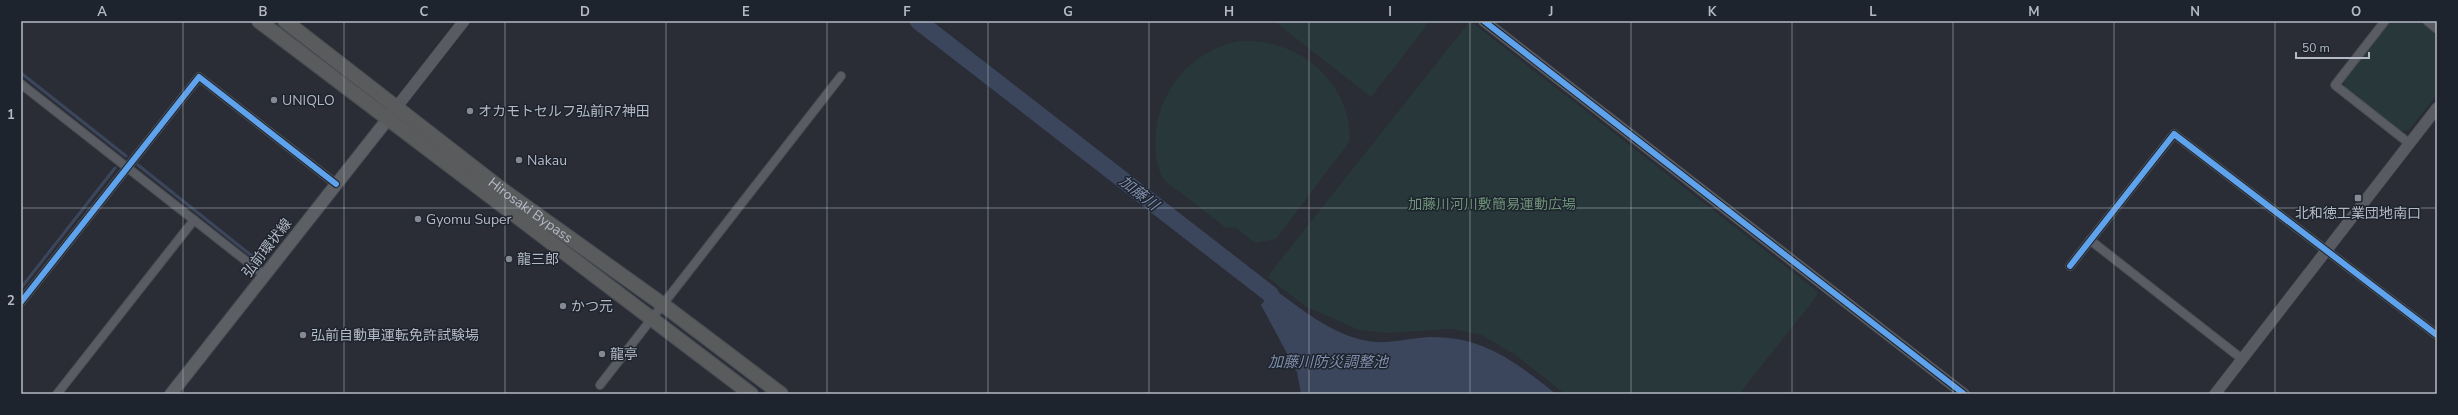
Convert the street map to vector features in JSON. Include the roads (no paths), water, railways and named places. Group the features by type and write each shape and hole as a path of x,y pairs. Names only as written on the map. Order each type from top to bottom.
{"highway":[{"name":"Hirosaki Bypass","path":"259,21 387,120 653,317 751,394"},
{"name":"Hirosaki Bypass","path":"285,21 504,191 662,304 781,394"}],"main road":[{"name":"弘前環状線","path":"171,394 387,120"}],"street":[{"path":"387,120 464,21"},
{"path":"1484,21 1964,394"},
{"path":"2386,21 2335,85 2410,144"},
{"path":"2427,21 2437,29"},
{"path":"600,385 841,76"},
{"path":"21,302 199,77 336,184"},
{"path":"21,84 264,275"},
{"path":"2215,394 2437,108"},
{"path":"2070,266 2174,134 2318,246 2327,250 2437,336"},
{"path":"56,394 194,220"},
{"path":"2090,240 2242,359"}],"water":[{"name":"加藤川防災調整池","path":"1274,289 1321,322 1347,335 1361,339 1382,342 1429,337 1449,338 1483,346 1498,353 1527,371 1556,394 1301,394 1297,372 1261,305"}],"waterway":[{"name":"加藤川","path":"918,21 1270,294 1281,313"},
{"path":"21,73 126,156"},
{"path":"138,165 257,260"},
{"path":"21,288 115,168"}],"place":[{"name":"UNIQLO","path":"274,100"},
{"name":"オカモトセルフ弘前R7神田","path":"470,111"},
{"name":"Nakau","path":"519,160"},
{"name":"北和徳工業団地南口","path":"2358,198"},
{"name":"Gyomu Super","path":"418,219"},
{"name":"龍三郎","path":"509,259"},
{"name":"かつ元","path":"563,306"},
{"name":"弘前自動車運転免許試験場","path":"303,335"},
{"name":"龍亭","path":"602,354"}],"park label":[{"name":"加藤川河川敷簡易運動広場","path":"1492,204"}]}
